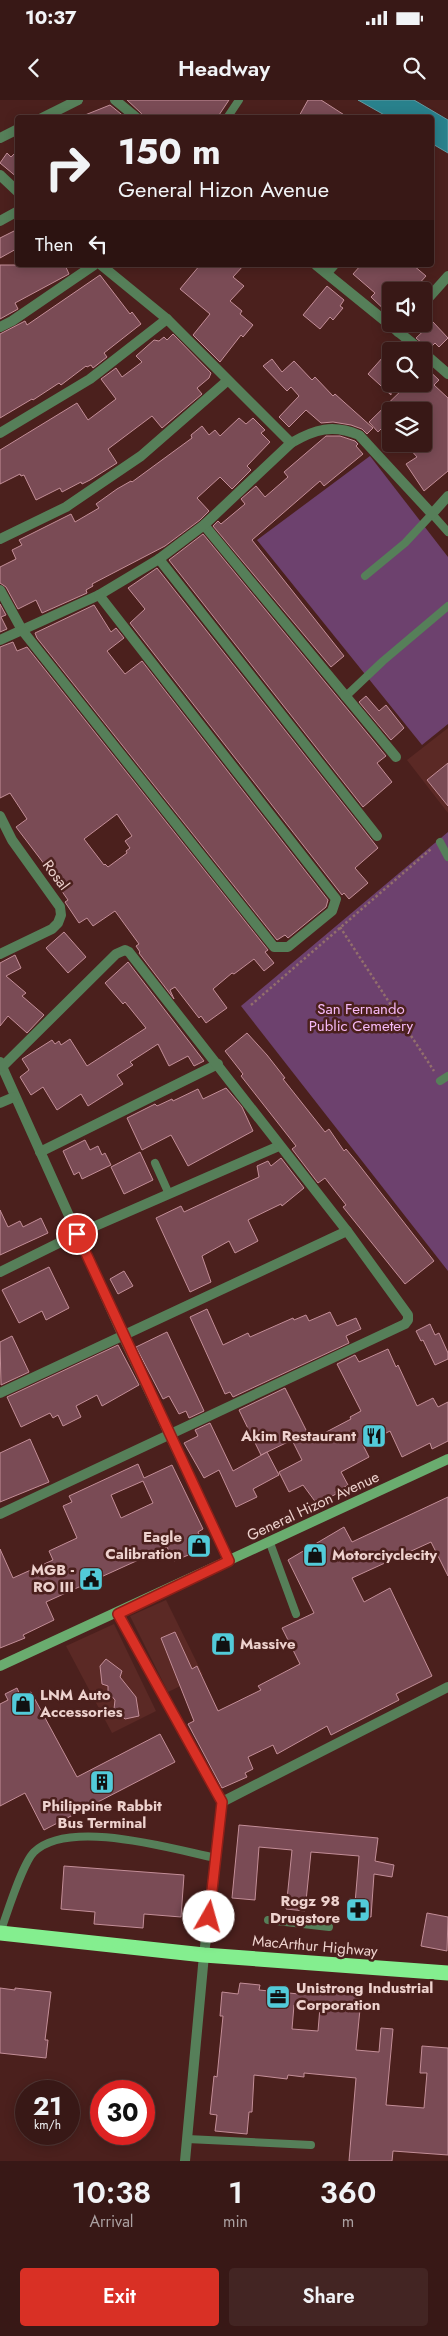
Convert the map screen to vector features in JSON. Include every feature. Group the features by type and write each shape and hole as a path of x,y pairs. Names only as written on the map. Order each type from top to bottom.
{"highway":[{"name":"MacArthur Highway","path":"0,1933 204,1956 448,1973"}],"main road":[{"name":"General Hizon Avenue","path":"0,1666 118,1614 448,1459"}],"street":[{"path":"48,115 78,100"},
{"path":"115,100 133,115"},
{"path":"0,138 15,130"},
{"path":"0,175 15,189"},
{"path":"0,221 15,213"},
{"path":"0,327 12,321 91,267"},
{"path":"103,267 167,319 291,443"},
{"path":"319,267 382,314"},
{"path":"432,294 448,276"},
{"path":"0,434 90,378 167,319"},
{"path":"405,332 414,342"},
{"path":"432,360 448,374"},
{"path":"0,539 66,507 141,456 228,381"},
{"path":"0,640 99,595 159,559 204,525 291,443 306,435 335,428 345,429 359,435 432,514 448,496"},
{"path":"204,525 396,758"},
{"path":"159,559 377,836"},
{"path":"0,590 22,630 274,947 288,947 332,911 336,899 99,595"},
{"name":"Rosal","path":"0,816 12,840 56,900 61,915 58,923 52,929 0,954"},
{"path":"0,1514 170,1435 405,1324 408,1320 408,1314 347,1231 132,955 125,950 116,954 1,1064 77,1234 170,1435 229,1561"},
{"path":"40,1152 218,1064"},
{"path":"0,1103 14,1096"},
{"path":"0,1272 77,1234 279,1146"},
{"path":"0,1393 347,1231"},
{"path":"118,1614 222,1802 204,1956 185,2161"},
{"path":"222,1802 448,1687"}],"lane":[{"path":"229,115 239,100"},
{"path":"328,273 333,267"},
{"path":"365,576 405,543 432,514 448,532"},
{"path":"345,697 383,660 448,606"},
{"path":"440,842 448,857"},
{"path":"440,1081 448,1076"},
{"path":"155,1163 169,1194"},
{"path":"270,1543 296,1614"},
{"path":"0,1933 16,1887 33,1853 48,1841 102,1835 216,1858"},
{"path":"268,1920 329,1927"},
{"path":"187,2139 312,2145"}],"path":[{"path":"251,1006 440,842"},
{"path":"340,927 440,1081"}],"shaded area":[{"path":"448,728 448,813 407,760"},
{"path":"166,1600 203,1675 168,1692 130,1616"},
{"path":"114,1624 156,1711 112,1733 66,1646"}],"green space":[{"path":"370,456 448,557 448,724 422,745 257,540"},
{"name":"San Fernando Public Cemetery","path":"448,832 448,1271 241,1006"}],"water":[{"path":"358,100 414,100 448,120 448,153 434,145 434,115 384,115"}],"building":[{"path":"127,100 229,100 219,115 142,115"},
{"path":"308,100 321,100 344,115 300,115"},
{"path":"110,105 122,115 85,115"},
{"path":"7,153 11,157 15,153 15,176 0,163"},
{"path":"15,230 15,250 0,258 0,238"},
{"path":"0,265 15,265 15,267 66,267 69,274 15,303 18,309 0,319"},
{"path":"198,267 242,267 233,277 244,286 230,301 242,311 240,314 253,325 243,337 241,335 220,362 193,335 210,314 180,289"},
{"path":"359,267 415,267 426,276 421,282 382,282 382,307 371,297 375,293 353,274"},
{"path":"100,275 130,314 132,312 141,324 104,353 107,357 93,368 91,365 86,366 61,385 59,383 0,418 0,334 25,321 27,325"},
{"path":"327,286 344,300 340,306 343,308 333,320 330,317 320,329 303,315"},
{"path":"432,323 448,338 439,347 435,343 432,346 432,342 421,342 416,338 422,332 432,332"},
{"path":"173,334 211,373 209,378 197,388 202,394 162,428 152,416 108,449 117,463 82,484 81,482 62,492 60,488 36,500 24,475 21,476 20,474 0,484 0,450 77,403 88,420 116,399 101,379 116,368 122,377 142,362 136,356 154,340 159,341 164,337 167,340"},
{"path":"382,358 382,387 368,374"},
{"path":"272,359 282,372 294,361 312,380 315,377 333,396 335,394 373,428 367,434 362,429 351,425 333,422 321,423 306,410 289,427 279,417 299,396 291,387 287,391 263,366"},
{"path":"432,373 439,380 434,385 448,398 448,471 424,491 406,464 417,457 413,452 432,452 432,402 390,402 400,392 432,392"},
{"path":"382,409 382,428 378,432 369,422"},
{"path":"239,418 246,424 253,418 265,430 261,433 270,442 247,466 251,470 232,489 220,477 197,498 209,511 200,520 165,546 92,584 93,586 86,590 87,593 42,613 36,600 18,609 6,587 0,583 0,567 16,559 12,550 22,545 19,540 71,514 75,522 99,508 96,504 117,489 132,482 192,438 191,435 202,426 209,435 215,430 220,436"},
{"path":"326,436 340,436 355,441 358,444 356,446 363,454 324,486 320,481 252,540 344,656 331,667 213,526 218,521 221,524 245,504 241,499 256,486 265,497 288,477 284,472"},
{"path":"203,534 386,756 377,763 392,782 363,807 169,560"},
{"path":"157,568 378,848 355,868 368,883 349,899 344,893 342,895 130,623 145,609 128,588"},
{"path":"0,604 6,615 1,617 7,629 0,632"},
{"path":"94,605 111,632 116,628 124,638 107,651 121,669 125,674 142,661 328,900 326,907 288,938 285,935 277,940 37,638 35,633"},
{"path":"13,642 17,651 27,647 268,950 265,952 274,963 264,971 254,959 234,974 232,973 213,989 227,1008 206,1023 201,1016 199,1018 175,987 170,990 174,999 139,953 136,946 139,944 115,911 93,926 87,918 79,923 65,902 68,900 48,869 16,827 27,819 10,793 0,798 0,647","holes":["117,814 132,836 125,841 130,848 126,851 127,853 108,867 104,865 84,839"]},
{"path":"366,696 379,711 386,705 404,728 391,740 359,702"},
{"path":"448,763 448,806 427,780"},
{"path":"64,932 86,957 68,973 46,948"},
{"path":"15,955 21,968 6,976 26,993 22,996 44,1015 27,1033 8,1016 0,1026 0,963"},
{"path":"128,962 204,1061 194,1066 188,1056 169,1066 158,1044 130,1062 133,1065 117,1075 123,1084 88,1106 81,1094 57,1110 43,1087 31,1095 20,1077 29,1070 22,1059 52,1040 55,1044 59,1041 61,1045 70,1039 87,1066 146,1028 125,1002 123,1004 105,983"},
{"path":"247,1033 267,1055 285,1078 283,1079 325,1132 329,1129 344,1151 346,1149 356,1161 434,1261 405,1284 343,1207 346,1205 325,1178 318,1183 292,1149 296,1146 241,1076 243,1074 225,1051"},
{"path":"226,1088 242,1107 253,1131 188,1166 171,1135 142,1150 127,1118 155,1104 157,1106 172,1099 173,1101 198,1089 203,1099"},
{"path":"85,1140 90,1150 98,1146 102,1155 105,1153 111,1165 82,1179 79,1172 74,1175 63,1151"},
{"path":"140,1152 153,1180 124,1194 111,1167"},
{"path":"281,1158 304,1188 282,1206 281,1204 248,1220 258,1241 235,1253 229,1241 202,1256 211,1282 190,1292 156,1218 181,1206 184,1212 259,1177 257,1166 268,1161 271,1166"},
{"path":"0,1210 8,1227 20,1221 23,1227 41,1218 48,1233 0,1255"},
{"path":"49,1267 69,1308 46,1320 42,1311 19,1323 2,1290"},
{"path":"124,1271 133,1286 118,1294 110,1279"},
{"path":"207,1309 223,1345 248,1333 250,1337 293,1318 294,1320 306,1315 309,1321 330,1312 337,1326 356,1318 361,1329 346,1336 349,1343 233,1397 230,1392 225,1394 190,1317"},
{"path":"430,1324 435,1335 439,1333 448,1353 448,1359 435,1365 423,1340 421,1341 416,1331"},
{"path":"167,1332 204,1411 189,1418 186,1411 179,1414 169,1396 163,1399 136,1347"},
{"path":"12,1336 29,1372 1,1385 0,1342"},
{"path":"118,1345 139,1385 102,1406 97,1395 76,1406 81,1417 63,1426 58,1415 53,1418 50,1413 21,1427 7,1397"},
{"path":"388,1349 396,1367 398,1365 417,1406 433,1398 438,1407 448,1402 448,1441 432,1449 430,1443 402,1457 390,1431 363,1445 369,1457 341,1472 348,1485 335,1492 336,1494 317,1504 303,1485 289,1492 279,1472 302,1460 292,1440 261,1455 239,1410 285,1388 311,1440 351,1419 350,1417 361,1411 337,1364 355,1355 359,1362"},
{"path":"210,1423 233,1471 267,1452 279,1475 253,1489 257,1497 236,1507 219,1470 204,1478 184,1443 198,1436 195,1430"},
{"path":"30,1439 49,1482 0,1502 0,1453"},
{"path":"138,1464 144,1478 172,1465 203,1529 198,1532 205,1548 174,1561 167,1547 46,1602 54,1620 23,1635 25,1638 0,1648 0,1549 13,1578 53,1560 49,1551 77,1538 63,1506 72,1502 69,1496","holes":["143,1481 153,1503 121,1518 111,1495"]},
{"path":"448,1497 448,1576 431,1542 352,1578 364,1602 390,1588 432,1676 396,1694 399,1700 331,1735 327,1726 277,1754 273,1745 248,1757 253,1769 245,1773 247,1777 222,1788 188,1724 194,1721 161,1638 175,1632 192,1669 197,1666 218,1711 261,1690 258,1686 300,1664 282,1628 314,1613 288,1560 344,1527 352,1542"},
{"path":"106,1659 122,1671 120,1677 136,1697 139,1716 125,1719 114,1709 115,1700 108,1692 108,1686 102,1684 100,1666"},
{"path":"17,1688 21,1697 31,1692 77,1777 160,1734 175,1762 44,1830 25,1793 0,1806 0,1704 8,1700 5,1694"},
{"path":"239,1825 378,1838 375,1861 394,1865 392,1877 374,1874 371,1917 354,1915 359,1856 311,1852 305,1911 286,1909 292,1850 259,1847 255,1900 232,1898"},
{"path":"64,1866 184,1875 181,1917 144,1914 143,1928 94,1924 95,1912 61,1909"},
{"path":"427,1913 448,1917 447,1951 421,1946"},
{"path":"240,1983 260,1985 259,1990 299,1994 300,1984 362,1989 356,2050 379,2052 381,2028 393,2029 386,2105 424,2108 427,2073 420,2073 422,2046 448,2048 448,2155 393,2151 392,2161 349,2161 356,2078 304,2073 304,2077 288,2075 287,2079 254,2075 252,2112 249,2112 247,2134 215,2131 217,2115 210,2114 214,2076 217,2077 223,2016 220,2016 222,1992 238,1994","holes":["294,2005 320,2007 318,2031 292,2029"]},
{"path":"0,1988 51,1992 45,2040 48,2040 46,2058 0,2053"}],"place":[{"name":"Akim Restaurant","path":"374,1436"},
{"name":"Eagle Calibration","path":"199,1546"},
{"name":"Motorciyclecity","path":"315,1555"},
{"name":"MGB - RO III","path":"91,1579"},
{"name":"Massive","path":"223,1644"},
{"name":"LNM Auto Accessories","path":"23,1704"},
{"name":"Philippine Rabbit Bus Terminal","path":"102,1782"},
{"name":"Rogz 98 Drugstore","path":"358,1910"},
{"name":"Unistrong Industrial Corporation","path":"278,1997"}],"route":[{"path":"77,1234 229,1561 118,1614 222,1802 209,1917"}]}
